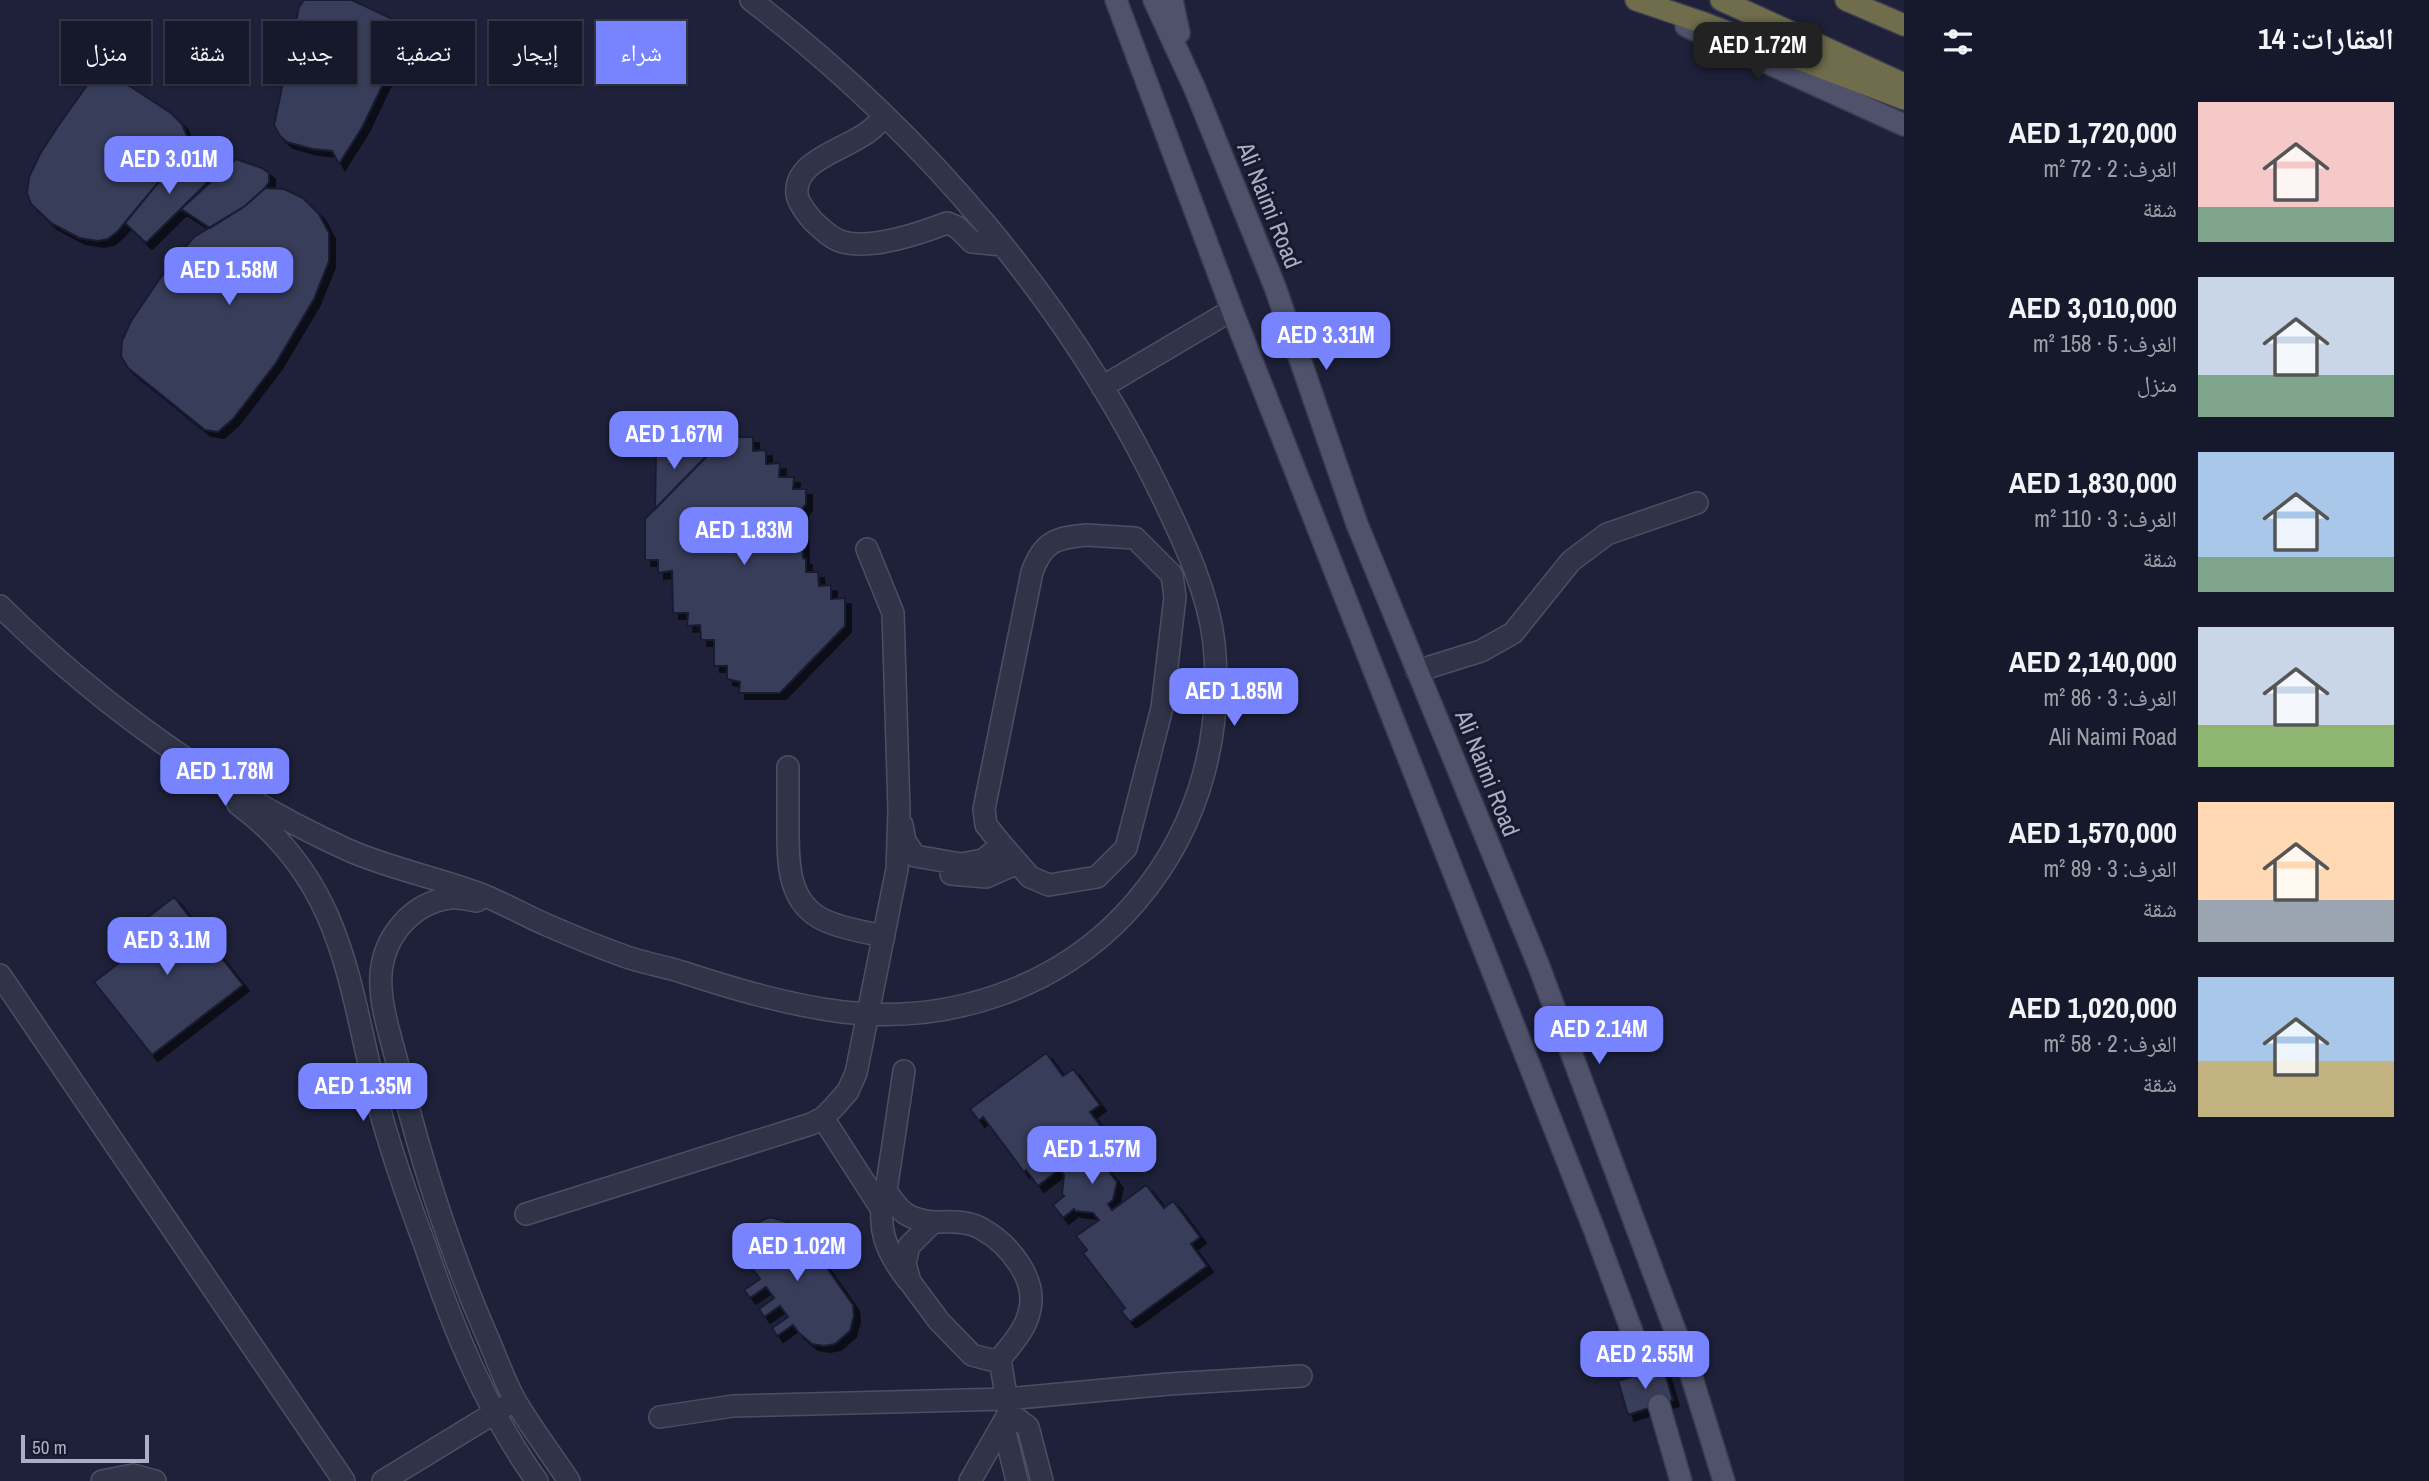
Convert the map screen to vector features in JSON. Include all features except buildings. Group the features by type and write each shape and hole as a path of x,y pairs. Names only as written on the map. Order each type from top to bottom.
{"highway":[{"path":"1636,0 1904,99"},
{"path":"1721,0 1904,84"},
{"path":"1846,0 1904,25"}],"main road":[{"path":"1107,0 1119,10 1232,310 1594,1229 1647,1372"},
{"path":"1154,0 1195,89"},
{"path":"1172,0 1195,89"},
{"path":"1630,0 1904,125"},
{"name":"Ali Naimi Road","path":"1195,89 1275,287 1357,524 1538,964 1688,1365 1724,1481"},
{"path":"1658,1405 1681,1481"}],"street":[{"path":"0,606 28,634 148,732 280,816 353,852 478,893 626,957 727,987 799,1004 869,1014 901,1014 945,1011 991,998 1034,981 1062,966 1093,944 1141,897 1165,865 1179,842 1202,787 1210,754 1216,679 1213,639 1204,598 1192,562 1134,440 1071,340 1002,245 967,201 883,114 787,28 751,0"},
{"path":"883,114 872,130 821,157 803,175 799,181 797,195 806,214 832,237 845,243 881,243 947,223 957,227 972,242 1002,245"},
{"path":"1102,387 1232,310"},
{"path":"1417,671 1481,651 1513,633 1571,561 1607,534 1697,503"},
{"path":"1086,535 1135,538 1172,575 1175,597 1161,708 1126,848 1097,877 1049,885 1030,877 1018,863 986,825 984,809 1032,572 1039,552 1060,537 1086,535"},
{"path":"526,1214 811,1124 823,1118 848,1091 856,1073 897,869 899,810 893,613 867,549"},
{"path":"196,765 209,781 257,818 287,850 312,885 336,934 353,984 384,1124 436,1282 493,1413 537,1481"},
{"path":"788,766 788,860 790,879 795,892 805,906 823,920 852,930 884,936"},
{"path":"899,810 905,841 915,856 961,864 983,860 1002,845"},
{"path":"897,869 986,877 1018,863"},
{"path":"513,908 452,898 432,903 412,915 398,926 385,952 381,975 383,1000 397,1064 435,1196 458,1264 515,1401 569,1481"},
{"path":"0,975 344,1481"},
{"path":"904,1071 883,1200 884,1233 891,1258 939,1321 972,1355 1000,1359"},
{"path":"823,1118 883,1200 896,1206 912,1219 961,1222 981,1228 1010,1252 1023,1270 1031,1293 1030,1314 1017,1338 1000,1359 1017,1481"},
{"path":"910,1282 905,1263 909,1246 933,1222"},
{"path":"660,1416 775,1403 1006,1412 1169,1384 1301,1376"},
{"path":"383,1481 515,1401"},
{"path":"970,1481 1006,1412"},
{"path":"1006,1412 1028,1427 1042,1481"},
{"path":"102,1481 133,1475 155,1481"}],"tunnel":[{"path":"1647,1372 1659,1405"}]}
